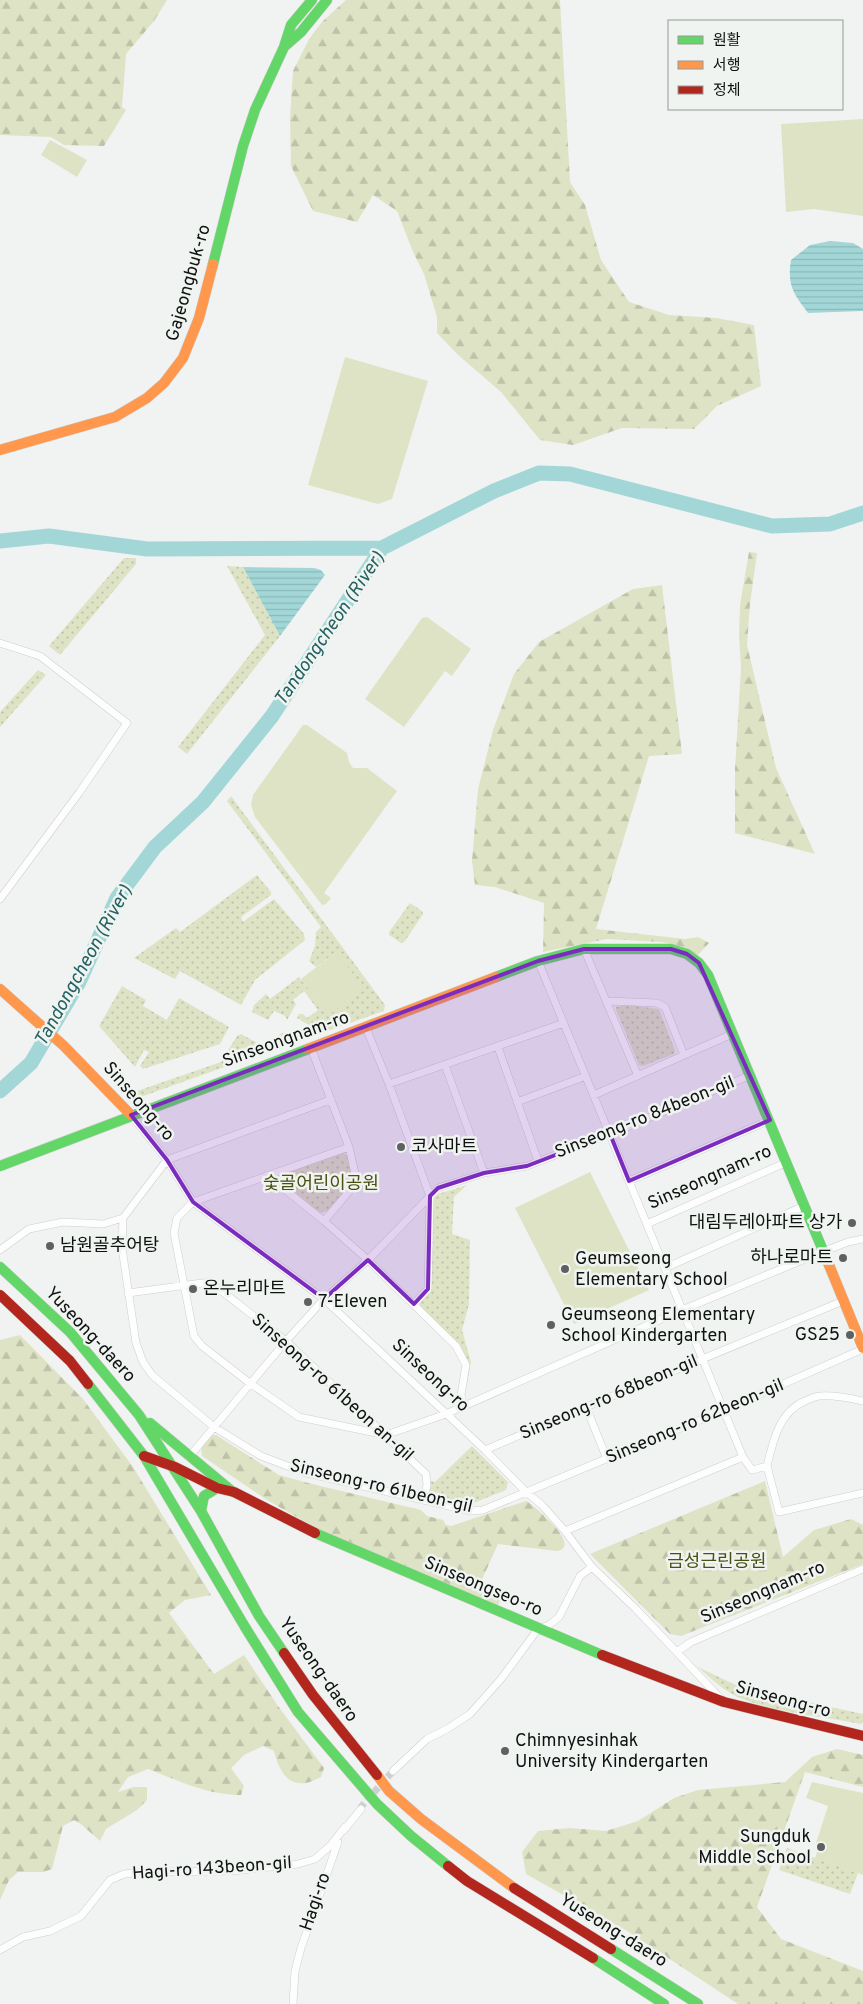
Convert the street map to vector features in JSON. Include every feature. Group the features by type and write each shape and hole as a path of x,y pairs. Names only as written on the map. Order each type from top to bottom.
{"main road":[{"name":"Gajeongbuk-ro","path":"0,450 115,417 147,398 164,383 183,358 193,336 207,290 243,146 255,110 284,47 290,25 312,0"},
{"name":"Gajeongbuk-ro","path":"284,47 301,32 327,0"},
{"name":"Sinseongnam-ro","path":"0,1166 538,961 584,949 671,949 688,954 699,963 708,975 770,1120 863,1349"},
{"name":"Sinseong-ro","path":"0,989 64,1046 131,1115"},
{"name":"Yuseong-daero","path":"0,1268 70,1332 139,1414 202,1511 259,1616 313,1695 389,1791 421,1820 502,1880 698,2004"},
{"name":"Yuseong-daero","path":"0,1295 70,1361 144,1456 245,1627 298,1712 377,1804 411,1836 467,1881 581,1950 664,2004"},
{"path":"139,1414 189,1457 234,1492"},
{"path":"144,1456 175,1467 217,1488 234,1492"},
{"path":"168,1458 178,1461 189,1457"},
{"path":"202,1511 201,1502 204,1495 217,1488"},
{"name":"Sinseongseo-ro","path":"234,1492 308,1530 538,1628 724,1702"},
{"name":"Sinseong-ro","path":"724,1702 863,1736"}],"street":[{"path":"0,643 40,656 127,724 79,793 0,899"},
{"path":"584,949 638,1076"},
{"path":"538,961 743,1457 752,1470 767,1466"},
{"path":"607,1001 657,1003 665,1007 684,1055"},
{"path":"389,1084 564,1023"},
{"path":"366,1028 389,1084 430,1196 428,1289 414,1304"},
{"path":"594,1095 732,1034"},
{"name":"Sinseong-ro 84beon-gil","path":"498,1047 538,1160"},
{"path":"311,1048 348,1147 357,1182 324,1221"},
{"path":"445,1065 484,1173"},
{"name":"Sinseong-ro 84beon-gil","path":"189,1457 286,1340 324,1299 368,1260 438,1188 484,1173 517,1168 610,1134 750,1075"},
{"path":"517,1102 586,1076"},
{"path":"0,1250 29,1229 63,1222 103,1224 123,1218 167,1160 330,1100"},
{"name":"Sinseong-ro","path":"131,1115 167,1160 193,1202 324,1299 485,1450 526,1492 542,1505 565,1531 592,1567 636,1608 724,1702"},
{"name":"Sinseongnam-ro","path":"629,1181 770,1120"},
{"path":"348,1147 193,1202 176,1218 174,1232 194,1336 202,1346 251,1384 299,1417 386,1435 446,1414 682,1310 822,1252 848,1242 863,1239"},
{"name":"Sinseongnam-ro","path":"647,1224 787,1162"},
{"path":"267,1175 324,1221 368,1260 456,1346 466,1365 461,1395 463,1406"},
{"path":"665,1268 804,1206"},
{"name":"Sinseong-ro 61beon-gil","path":"123,1218 122,1248 128,1293 136,1343 143,1362 152,1375 214,1426 261,1456 306,1473 471,1511 482,1510 526,1492"},
{"name":"Sinseong-ro 61beon an-gil","path":"128,1293 210,1282 286,1340 426,1474 427,1486 423,1500"},
{"name":"Sinseong-ro 68beon-gil","path":"485,1450 843,1301"},
{"name":"Sinseong-ro 62beon-gil","path":"526,1492 724,1410 863,1349"},
{"path":"863,1401 833,1396 817,1396 801,1402 790,1410 780,1425 767,1466 779,1512 863,1493"},
{"path":"586,1407 607,1459"},
{"path":"565,1531 743,1457"},
{"path":"393,1771 427,1739 470,1714 502,1679 538,1628 549,1625 559,1617 580,1576 592,1567"},
{"name":"Sinseongnam-ro","path":"678,1651 691,1642 863,1569"},
{"name":"Hagi-ro","path":"293,2004 295,1971 301,1948 334,1848 345,1827 361,1809"},
{"name":"Hagi-ro 143beon-gil","path":"0,1950 23,1937 50,1931 82,1916 110,1880 124,1874 233,1871 298,1864 315,1859 331,1845 345,1827"}],"highlighted area":[{"path":"584,949 671,949 687,954 699,963 770,1120 629,1181 610,1134 527,1166 484,1173 438,1188 430,1196 428,1289 414,1304 368,1260 324,1299 193,1202 167,1160 131,1115 538,961"}],"green space":[{"path":"0,0 167,0 154,21 126,54 122,107 126,110 104,146 64,145 51,137 0,135"},
{"path":"346,0 560,0 570,182 585,205 601,260 629,302 669,315 716,318 754,325 761,386 717,406 694,429 622,428 573,445 540,440 501,392 457,354 437,333 437,317 424,274 397,211 373,195 357,222 313,211 291,166 290,119 293,71 309,39 322,22"},
{"path":"863,119 863,216 814,209 786,212 781,124"},
{"path":"50,140 87,160 77,177 41,155"},
{"path":"345,357 428,381 392,499 378,504 308,485"},
{"path":"749,552 757,553 747,645 776,768 815,854 735,833 735,769 741,668 740,605"},
{"path":"124,558 136,558 136,564 60,655 49,646"},
{"path":"227,566 243,567 280,636 187,754 178,747 265,635"},
{"path":"662,585 682,754 649,756 596,929 685,939 698,937 709,943 697,956 683,947 662,942 607,939 543,952 544,903 495,887 475,885 472,861 478,789 493,730 514,674 539,642 633,589"},
{"path":"427,617 471,649 452,676 445,671 404,727 365,699 422,618"},
{"path":"38,670 46,675 0,727 0,712"},
{"path":"303,725 307,725 347,753 353,768 367,768 397,791 324,893 331,898 326,904 322,905 255,817 251,805 253,795"},
{"path":"231,796 385,1005 384,1011 316,1035 309,1025 297,1018 299,1014 303,1014 307,1018 318,1010 304,991 293,1000 296,1004 287,1020 285,1016 274,1011 268,1020 252,1012 254,1005 266,994 270,999 299,977 330,1015 336,952 316,967 309,961 315,946 316,932 321,927 227,801"},
{"path":"257,875 271,892 271,895 241,917 243,922 274,899 304,934 305,940 255,980 241,1005 180,971 175,979 134,958 176,928 180,932"},
{"path":"410,903 422,911 423,914 405,941 401,943 389,935 389,932"},
{"path":"336,952 364,988 329,1015 301,979"},
{"path":"122,986 146,1000 143,1006 167,1020 179,998 229,1027 220,1044 143,1069 140,1066 149,1052 144,1050 135,1067 99,1026"},
{"path":"627,1005 659,1009 675,1050 674,1054 643,1066 639,1065 616,1010 616,1007"},
{"path":"282,1033 294,1035 299,1041 274,1050 275,1038"},
{"path":"241,1034 261,1045 261,1054 135,1099 127,1098 129,1092 140,1090 221,1062 237,1036"},
{"name":"숯골어린이공원","path":"341,1152 347,1155 354,1181 328,1211 319,1213 279,1181 278,1177 281,1174"},
{"path":"590,1172 649,1290 574,1324 515,1208"},
{"path":"467,1185 454,1197 452,1234 470,1240 469,1304 462,1330 471,1362 467,1383 467,1363 420,1307 420,1301 431,1289 434,1198 438,1194"},
{"path":"20,1335 83,1399 133,1467 211,1595 185,1600 169,1613 214,1674 244,1655 278,1706 324,1768 321,1777 311,1782 298,1783 292,1781 280,1769 274,1751 263,1746 244,1755 231,1768 244,1786 241,1795 205,1790 148,1769 128,1777 118,1792 134,1787 147,1787 147,1800 137,1810 106,1829 100,1841 74,1820 63,1826 52,1869 43,1872 18,1872 9,1880 0,1900 0,1340"},
{"path":"211,1435 216,1435 279,1475 421,1510 427,1516 443,1520 446,1525 451,1526 526,1501 555,1526 564,1542 564,1548 557,1551 498,1544 479,1586 501,1598 498,1606 323,1532 267,1500 202,1456 201,1446"},
{"path":"472,1446 508,1482 506,1490 471,1504 427,1496 430,1481 435,1482"},
{"name":"금성근린공원","path":"765,1481 783,1557 814,1530 851,1519 863,1525 863,1564 681,1636 670,1634 590,1554"},
{"path":"698,1667 742,1688 863,1714 863,1721 861,1724 760,1705 732,1694"},
{"path":"837,1749 863,1755 863,1787 805,1772 757,1907 781,1939 863,1971 863,2004 738,2004 627,1931 526,1874 522,1852 538,1831 570,1828 606,1831 638,1821 674,1798 698,1790 785,1782 812,1757"},
{"path":"812,1782 863,1793 863,1875 815,1858 820,1844 816,1843 828,1806 806,1798"},
{"path":"787,1848 858,1873 850,1894 779,1870"}],"water":[{"path":"830,241 853,243 863,249 863,311 808,313 792,288 790,276 791,260 810,245"},
{"path":"243,567 314,568 321,570 325,575 280,636"}],"waterway":[{"name":"Tandongcheon (River)","path":"0,1091 31,1063 79,982 117,898 155,847 203,802 272,716 382,548 494,491 539,473 570,474 772,526 830,524 863,513"},
{"path":"0,541 49,536 147,549 382,548"}],"tunnel":[{"path":"361,1809 393,1771"}],"traffic: fast":[{"path":"213,264 243,146 255,110 284,47 291,25 312,0"},
{"path":"285,46 301,32 327,0"},
{"path":"496,977 538,961 584,949 671,949 687,954 699,963 708,975 829,1265"},
{"path":"0,1166 308,1049"},
{"path":"0,1267 70,1332 139,1415 201,1511 259,1616 284,1653"},
{"path":"88,1384 144,1456 245,1627 298,1712 377,1804 411,1836 448,1866"},
{"path":"150,1423 233,1492"},
{"path":"201,1511 204,1496 217,1488"},
{"path":"315,1533 602,1655"},
{"path":"611,1949 698,2004"},
{"path":"593,1958 664,2004"}],"traffic: slow":[{"path":"0,450 115,417 147,398 164,383 183,358 199,318 213,264"},
{"path":"308,1049 496,977"},
{"path":"0,989 64,1046 131,1115"},
{"path":"829,1265 863,1348"},
{"path":"377,1775 389,1791 421,1819 514,1888"}],"traffic: jam":[{"path":"0,1295 70,1361 88,1384"},
{"path":"144,1456 175,1467 217,1488 234,1492 315,1533"},
{"path":"284,1653 313,1695 377,1775"},
{"path":"602,1655 724,1702 863,1736"},
{"path":"448,1866 467,1881 593,1958"},
{"path":"514,1888 611,1949"}],"place":[{"name":"코사마트","path":"401,1147"},
{"name":"대림두레아파트 상가","path":"852,1223"},
{"name":"남원골추어탕","path":"50,1246"},
{"name":"하나로마트","path":"843,1258"},
{"name":"Geumseong Elementary School","path":"565,1269"},
{"name":"온누리마트","path":"193,1289"},
{"name":"7-Eleven","path":"308,1302"},
{"name":"Geumseong Elementary School Kindergarten","path":"551,1325"},
{"name":"GS25","path":"850,1335"},
{"name":"Chimnyesinhak University Kindergarten","path":"505,1751"},
{"name":"Sungduk Middle School","path":"821,1847"}]}
